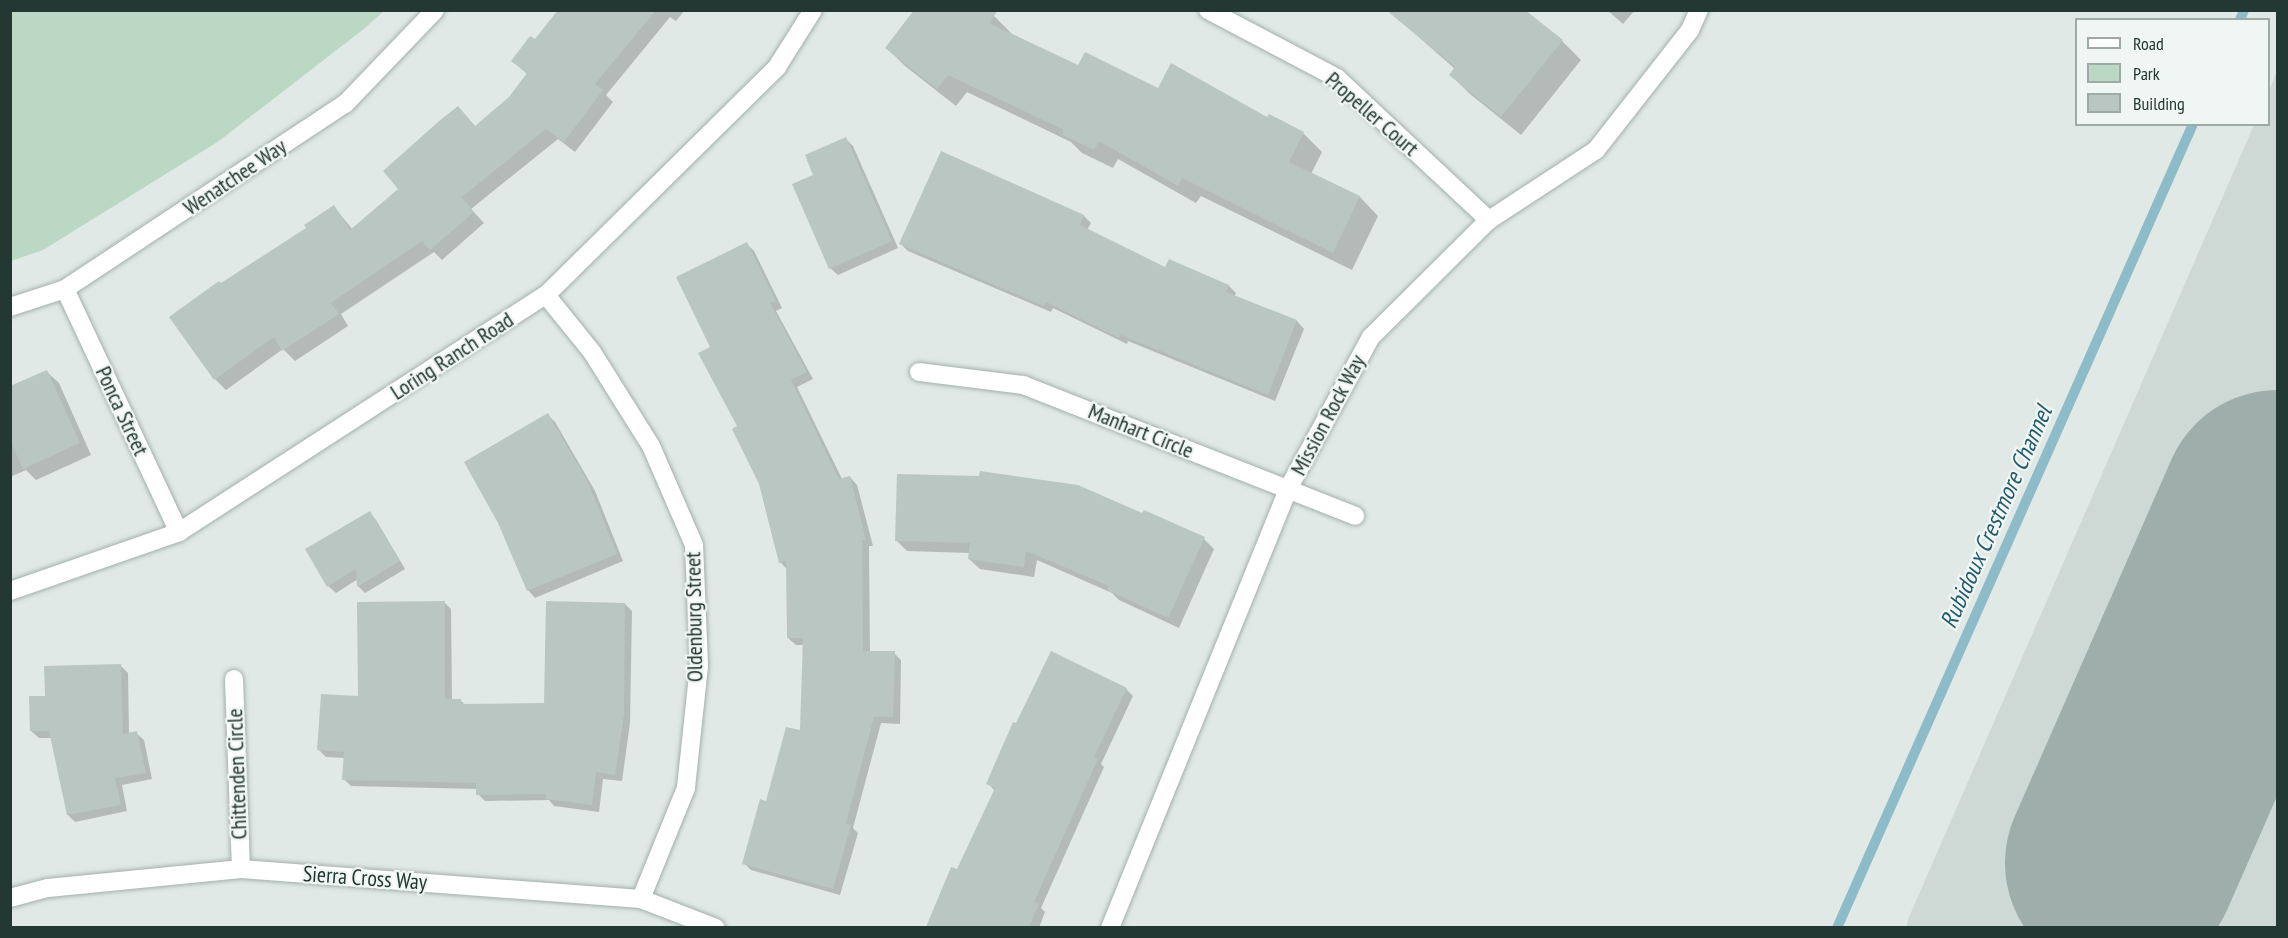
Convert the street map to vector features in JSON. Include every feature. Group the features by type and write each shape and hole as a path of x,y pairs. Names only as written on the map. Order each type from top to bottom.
{"street":[{"name":"Wenatchee Way","path":"10,307 65,289 345,104 435,10"},
{"name":"Loring Ranch Road","path":"10,591 179,532 546,295 777,67 813,10"},
{"name":"Propeller Court","path":"1208,10 1336,78 1490,220"},
{"name":"Mission Rock Way","path":"1110,927 1288,489 1371,337 1490,220 1596,150 1690,30 1698,10"},
{"name":"Ponca Street","path":"65,289 179,532"},
{"name":"Oldenburg Street","path":"546,295 591,352 651,446 694,545 699,666 686,788 641,899"},
{"name":"Manhart Circle","path":"919,372 1023,384 1355,516"},
{"name":"Chittenden Circle","path":"234,679 241,869"},
{"name":"Sierra Cross Way","path":"10,898 48,888 241,869 641,899 716,927"}],"shaded area":[{"path":"2277,70 2277,927 1906,927 2254,126 2270,126 2270,88"}],"green space":[{"path":"10,11 384,11 219,141 43,250 11,261"}],"building":[{"path":"558,10 656,10 595,84 603,90 564,142 546,129 462,197 474,212 430,250 422,241 331,303 339,314 282,351 274,337 214,380 169,317 219,281 221,283 306,228 304,225 334,205 350,230 398,189 383,171 438,122 458,106 475,126 509,97 527,73 511,61 530,36 535,39"},
{"path":"914,10 998,10 989,23 1078,65 1085,52 1158,88 1171,63 1267,117 1269,114 1304,132 1289,162 1360,196 1333,253 1182,178 1178,186 1099,141 1094,150 1062,135 1064,130 948,75 937,89 885,48"},
{"path":"1386,10 1525,10 1563,40 1501,117 1449,75 1455,67"},
{"path":"846,137 892,241 829,269 792,184 813,175 805,155"},
{"path":"941,151 1084,215 1080,225 1165,267 1169,259 1229,285 1226,292 1297,320 1268,395 1121,335 1119,338 1046,302 1044,306 899,244"},
{"path":"747,242 776,301 770,303 807,372 791,380 839,479 850,476 866,540 862,540 863,651 895,651 893,717 874,717 846,823 851,825 833,889 742,864 760,799 766,801 786,727 800,730 803,638 787,638 786,561 779,563 759,484 732,429 737,426 698,353 710,347 676,277"},
{"path":"47,370 80,443 23,469 10,441 10,386"},
{"path":"548,413 588,482 617,554 527,591 498,523 464,462"},
{"path":"980,471 1078,485 1142,513 1144,510 1205,537 1168,618 1107,590 1109,586 1026,551 1024,567 968,559 970,543 895,541 897,474 979,476"},
{"path":"370,511 400,561 357,587 356,569 327,587 305,549"},
{"path":"445,601 445,699 461,699 461,704 544,703 546,601 625,603 624,715 615,775 596,772 592,805 546,799 546,794 476,795 476,783 342,780 344,752 317,750 321,694 358,696 357,602"},
{"path":"1051,651 1127,688 1094,757 1098,759 1034,902 1039,904 1029,927 926,927 951,867 957,869 995,788 986,784 1013,722 1016,723"},
{"path":"121,664 123,734 137,731 146,773 115,778 121,805 67,815 49,731 30,731 29,696 45,696 44,666"}],"waterway":[{"name":"Rubidoux Crestmore Channel","path":"2241,18 2244,10"},
{"name":"Rubidoux Crestmore Channel","path":"1837,928 2192,126"}],"runway":[{"path":"2121,863 2278,506"}]}
